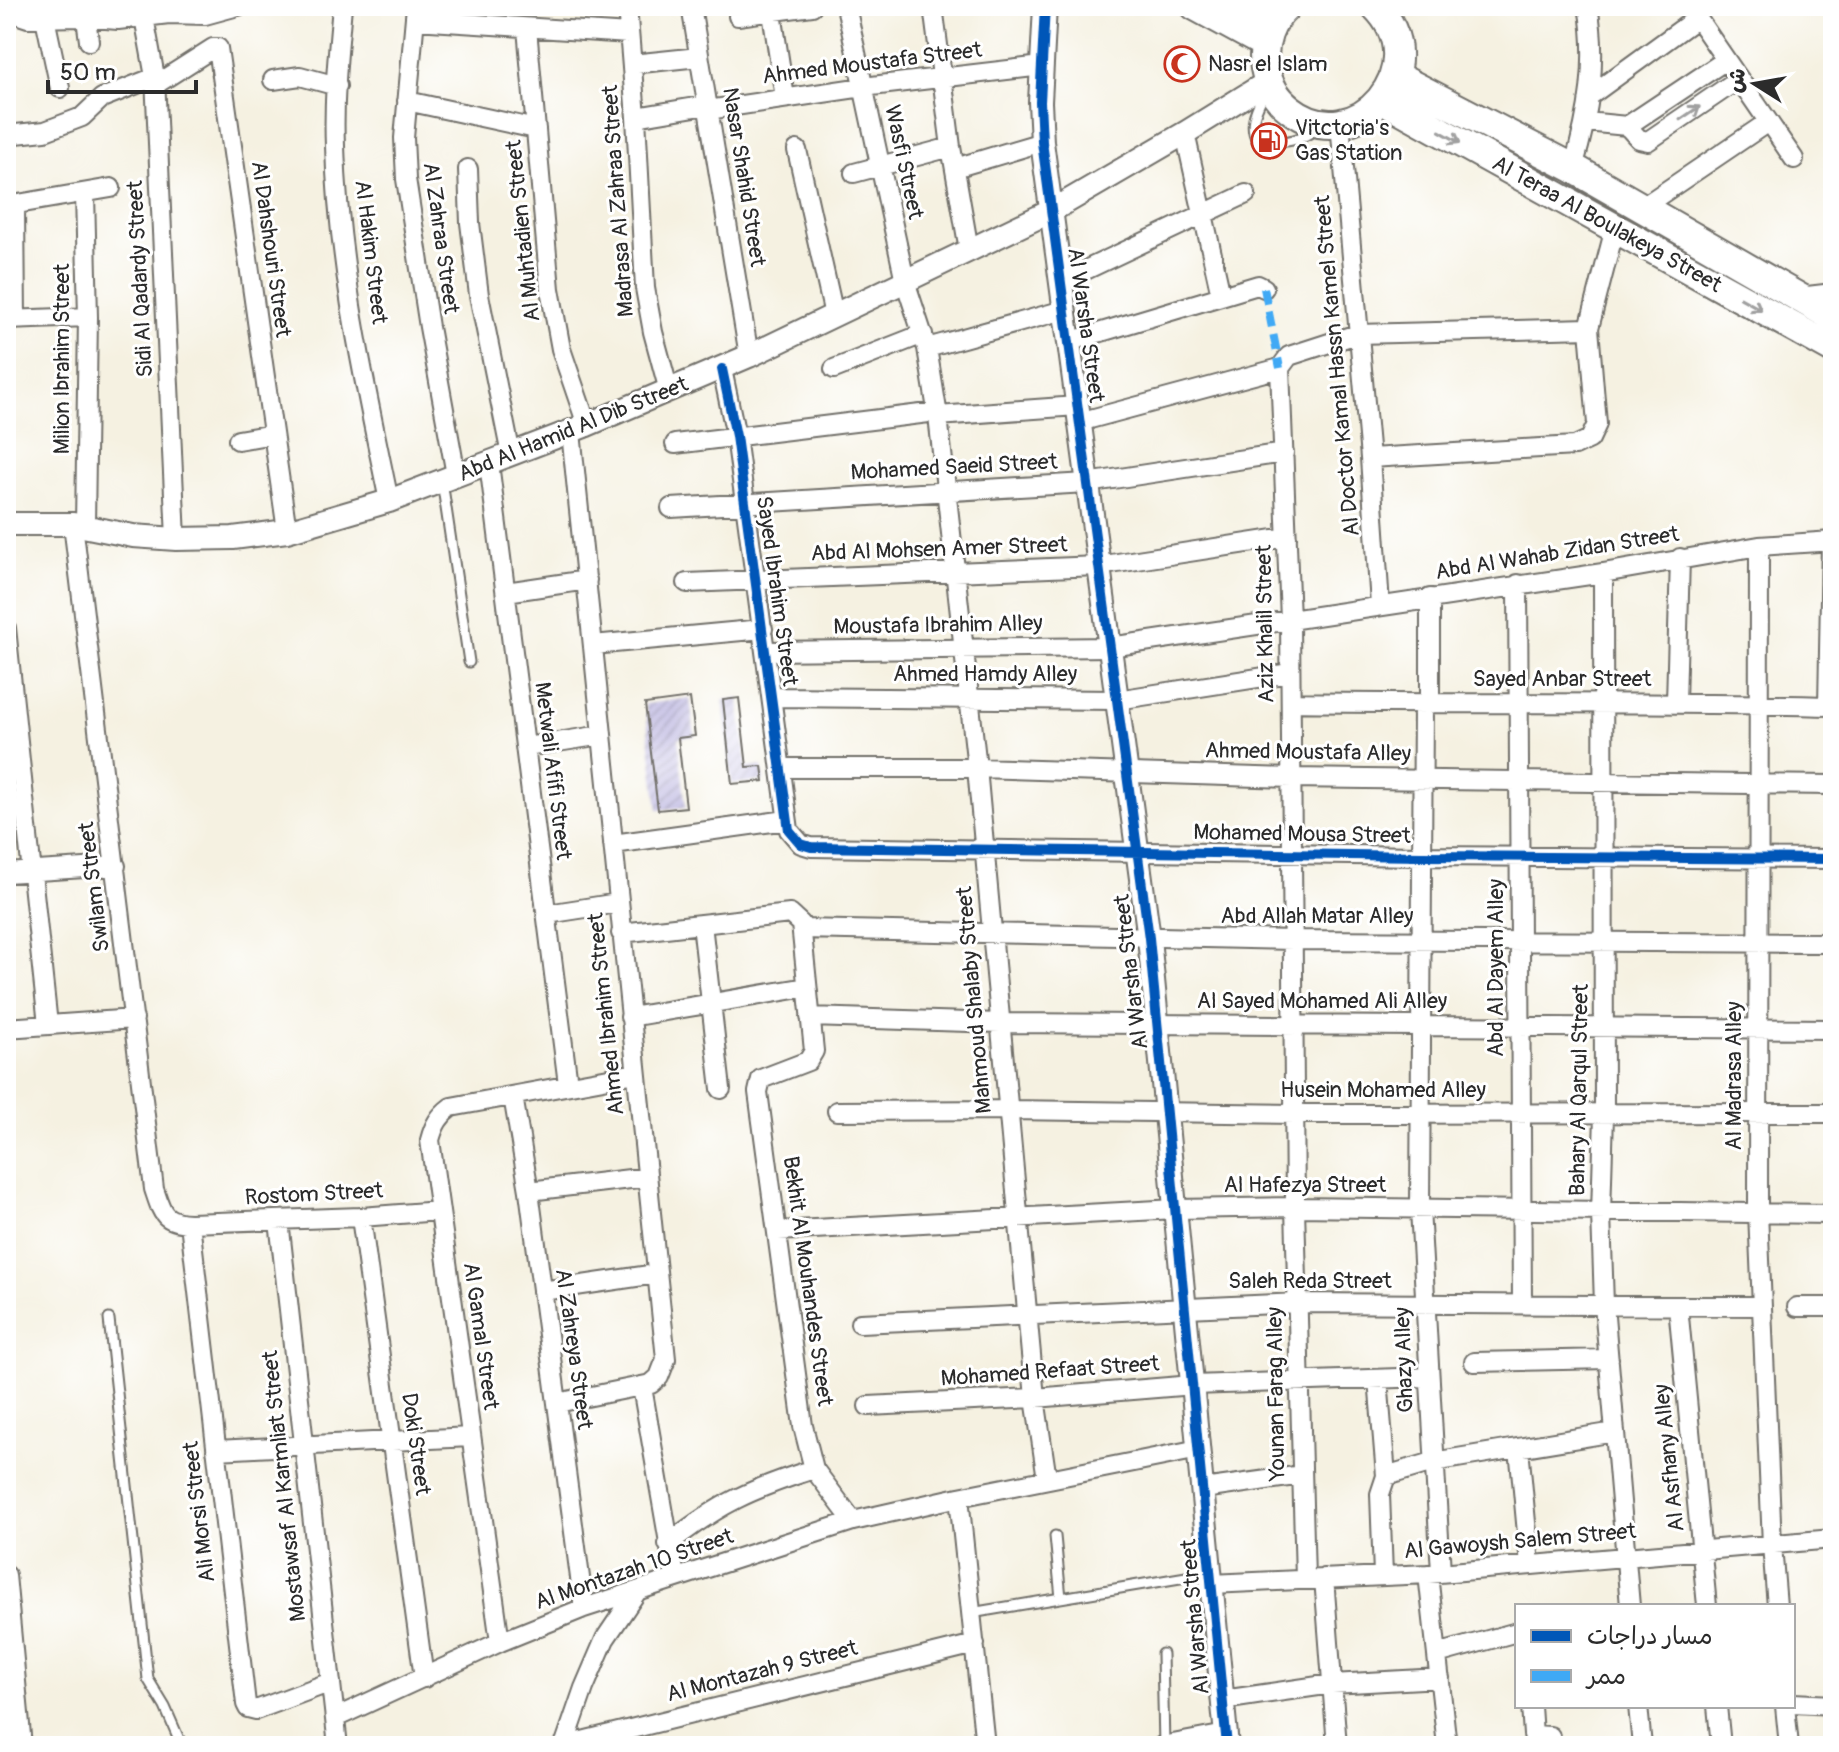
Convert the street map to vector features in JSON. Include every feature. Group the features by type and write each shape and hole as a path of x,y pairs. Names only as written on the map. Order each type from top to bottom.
{"main road":[{"path":"1195,6 1270,19 1265,62 1276,94 1296,113 1331,123 1363,115 1388,88 1397,50 1395,36 1375,6"},
{"name":"Al Teraa Al Boulakeya Street","path":"1388,88 1573,168 1833,317"},
{"name":"Al Teraa Al Boulakeya Street","path":"1388,88 1615,228 1833,349"}],"street":[{"path":"23,6 21,13 24,17 118,20 205,15 238,6"},
{"name":"Al Hakim Street","path":"342,6 334,145 342,243 363,372 389,501"},
{"name":"Madrasa Al Zahraa Street","path":"627,6 645,288 669,391"},
{"name":"Nasar Shahid Street","path":"691,6 749,356"},
{"path":"738,16 812,6"},
{"name":"Wasfi Street","path":"846,6 905,281"},
{"path":"933,6 951,147 969,250"},
{"name":"Al Warsha Street","path":"1045,6 1042,142 1149,938 1226,1740"},
{"path":"1573,168 1591,95 1593,60 1588,6"},
{"path":"772,9 785,98"},
{"path":"1591,95 1693,12 1794,159"},
{"path":"416,13 527,28 629,34"},
{"name":"Al Zahraa Street","path":"416,13 404,138 406,179 449,478"},
{"name":"Sidi Al Qadardy Street","path":"144,17 155,81 176,539"},
{"path":"45,18 60,88"},
{"path":"86,18 89,41"},
{"name":"Al Muhtadien Street","path":"527,28 555,319 573,388 579,428"},
{"name":"Al Dahshouri Street","path":"155,81 218,48 287,531"},
{"path":"632,64 699,57"},
{"path":"1633,133 1726,60"},
{"name":"Ahmed Moustafa Street","path":"636,117 1042,66"},
{"path":"273,80 300,76 337,86"},
{"path":"1586,122 1633,133 1648,141 1739,79"},
{"path":"6,135 45,131 82,117 102,98 155,81"},
{"name":"Abd Al Hamid Al Dib Street","path":"6,524 79,524 133,536 176,539 233,538 287,531 389,501 722,369 1051,211 1269,81"},
{"path":"407,101 536,129"},
{"path":"1641,208 1768,122"},
{"name":"Al Doctor Kamal Hassn Kamel Street","path":"1331,123 1370,458 1380,605"},
{"path":"1185,133 1221,295"},
{"path":"955,168 1042,142"},
{"path":"854,173 951,147"},
{"path":"797,150 834,315"},
{"path":"468,169 470,223 479,295 511,455"},
{"path":"88,317 11,320 11,206 111,188"},
{"name":"Milion Ibrahim Street","path":"79,524 88,317 85,194"},
{"path":"1060,282 1246,194"},
{"path":"1370,458 1583,444 1595,432 1597,424 1589,328 1615,228"},
{"name":"Mahmoud Shalaby Street","path":"905,281 925,341 938,414 977,768 1035,1398 1047,1479"},
{"path":"1068,342 1221,295 1258,285 1264,288"},
{"path":"1796,297 1833,293"},
{"path":"834,369 925,341 1064,310"},
{"path":"675,444 938,414 1078,414 1280,368 1289,356 1357,334 1589,328"},
{"name":"Aziz Khalil Street","path":"1280,368 1290,620 1295,1207"},
{"name":"Sayed Ibrahim Street","path":"722,369 736,436 787,820"},
{"name":"Ahmed Ibrahim Street","path":"579,428 593,645 666,1359 659,1377 642,1387"},
{"path":"238,440 273,434"},
{"name":"Mohamed Saeid Street","path":"671,508 1087,483 1284,453"},
{"name":"Metwali Afifi Street","path":"489,463 568,1084"},
{"name":"Swilam Street","path":"79,524 154,1189 163,1214 175,1222 190,1223"},
{"name":"Abd Al Mohsen Amer Street","path":"687,583 1098,566 1287,537"},
{"path":"1830,706 1832,541"},
{"name":"Abd Al Wahab Zidan Street","path":"1290,620 1759,546 1832,541"},
{"name":"Al Madrasa Alley","path":"1759,546 1758,1212 1777,1604"},
{"path":"1676,702 1680,558"},
{"name":"Bahary Al Qarqul Street","path":"1603,573 1604,1115 1601,1213 1604,1305 1630,1603"},
{"path":"506,592 587,580"},
{"name":"Abd Al Dayem Alley","path":"1518,584 1522,1304"},
{"name":"Ghazy Alley","path":"1430,598 1422,778 1420,1209 1433,1462 1437,1654 1447,1746"},
{"name":"Moustafa Ibrahim Alley","path":"766,651 1110,647 1290,620"},
{"path":"6,628 48,1025"},
{"path":"593,645 763,629"},
{"name":"Ahmed Hamdy Alley","path":"772,697 1117,700 1290,673"},
{"name":"Sayed Anbar Street","path":"1291,702 1676,702 1830,706"},
{"path":"526,747 602,735"},
{"name":"Ahmed Moustafa Alley","path":"782,768 977,768 1291,778 1833,785"},
{"path":"613,844 787,820"},
{"name":"Mohamed Mousa Street","path":"787,820 794,838 811,847 1833,859"},
{"path":"6,873 116,866"},
{"path":"547,914 618,903"},
{"path":"621,933 790,914 799,920 802,929 810,1017"},
{"path":"702,924 721,1089"},
{"name":"Abd Allah Matar Alley","path":"802,929 1293,940 1833,943"},
{"path":"630,1017 807,987"},
{"name":"Al Sayed Mohamed Ali Alley","path":"810,1017 1000,1023 1833,1029"},
{"name":"Bekhit Al Mouhandes Street","path":"810,1017 814,1051 808,1061 768,1076 758,1085 803,1426 814,1469 853,1521"},
{"path":"6,1028 134,1019"},
{"path":"513,1096 636,1073"},
{"name":"Al Zahreya Street","path":"513,1096 529,1191 584,1608"},
{"name":"Al Gamal Street","path":"500,1642 430,1140 440,1115 451,1107 513,1096"},
{"name":"Husein Mohamed Alley","path":"837,1111 1604,1115 1833,1113"},
{"path":"529,1191 647,1177"},
{"name":"Al Hafezya Street","path":"778,1231 1176,1209 1295,1207 1833,1214"},
{"name":"Younan Farag Alley","path":"1295,1207 1305,1579"},
{"name":"Rostom Street","path":"190,1223 439,1211"},
{"name":"Doki Street","path":"361,1217 424,1678"},
{"name":"Mostawsaf Al Karmliat Street","path":"279,1221 338,1746"},
{"name":"Ali Morsi Street","path":"190,1223 248,1708 256,1710 331,1682"},
{"path":"542,1291 656,1274"},
{"name":"Saleh Reda Street","path":"860,1323 1298,1303 1761,1306"},
{"name":"Al Asfhany Alley","path":"1678,1306 1707,1604"},
{"path":"1797,1307 1832,1307 1833,1321"},
{"path":"1474,1362 1609,1359"},
{"name":"Mohamed Refaat Street","path":"868,1406 1035,1398 1193,1385 1428,1377"},
{"path":"1378,1379 1386,1476 1380,1494 1383,1575"},
{"path":"557,1403 642,1387 675,1577"},
{"path":"1386,1476 1433,1462 1615,1432"},
{"path":"216,1450 470,1437"},
{"path":"1519,1448 1530,1565"},
{"name":"Al Montazah 10 Street","path":"335,1718 500,1642 584,1608 853,1521 1199,1449"},
{"path":"668,1544 728,1501 758,1487 814,1469"},
{"path":"1203,1489 1302,1475"},
{"path":"959,1497 985,1746"},
{"name":"Al Gawoysh Salem Street","path":"1211,1578 1305,1579 1434,1573 1833,1539"},
{"path":"6,1575 22,1746"},
{"path":"1324,1578 1337,1746"},
{"path":"564,1746 605,1639 636,1593"},
{"path":"1437,1654 1515,1633"},
{"name":"Al Montazah 9 Street","path":"564,1746 975,1644"},
{"path":"1223,1700 1332,1684 1440,1678"},
{"path":"1795,1703 1833,1705"},
{"path":"1531,1708 1533,1735 1550,1736 1551,1746"},
{"path":"1638,1708 1642,1746"},
{"path":"1717,1708 1721,1746"},
{"path":"1785,1708 1789,1746"},
{"path":"1163,1746 1226,1740"}],"lane":[{"path":"1269,81 1253,121 1257,140 1294,141 1331,123"},
{"path":"449,478 469,662"},
{"path":"109,1319 148,1679 165,1707 182,1746"},
{"path":"1055,1536 1061,1598"},
{"path":"971,1613 1211,1578"},
{"path":"1162,1654 1163,1746"}],"building":[{"path":"690,698 695,736 678,738 686,807 658,810 645,704"},
{"path":"739,698 747,767 762,766 764,781 732,784 723,700"}],"marked path":[{"path":"1264,288 1280,368"}],"cycle path":[{"path":"1045,6 1040,102 1042,142 1149,938 1227,1746"},
{"path":"722,369 736,436 789,830 801,844 811,847 1422,856 1833,859"}],"place":[{"name":"Nasr el Islam","path":"1182,64"},
{"name":"Vitctoria's Gas Station","path":"1269,141"}]}
